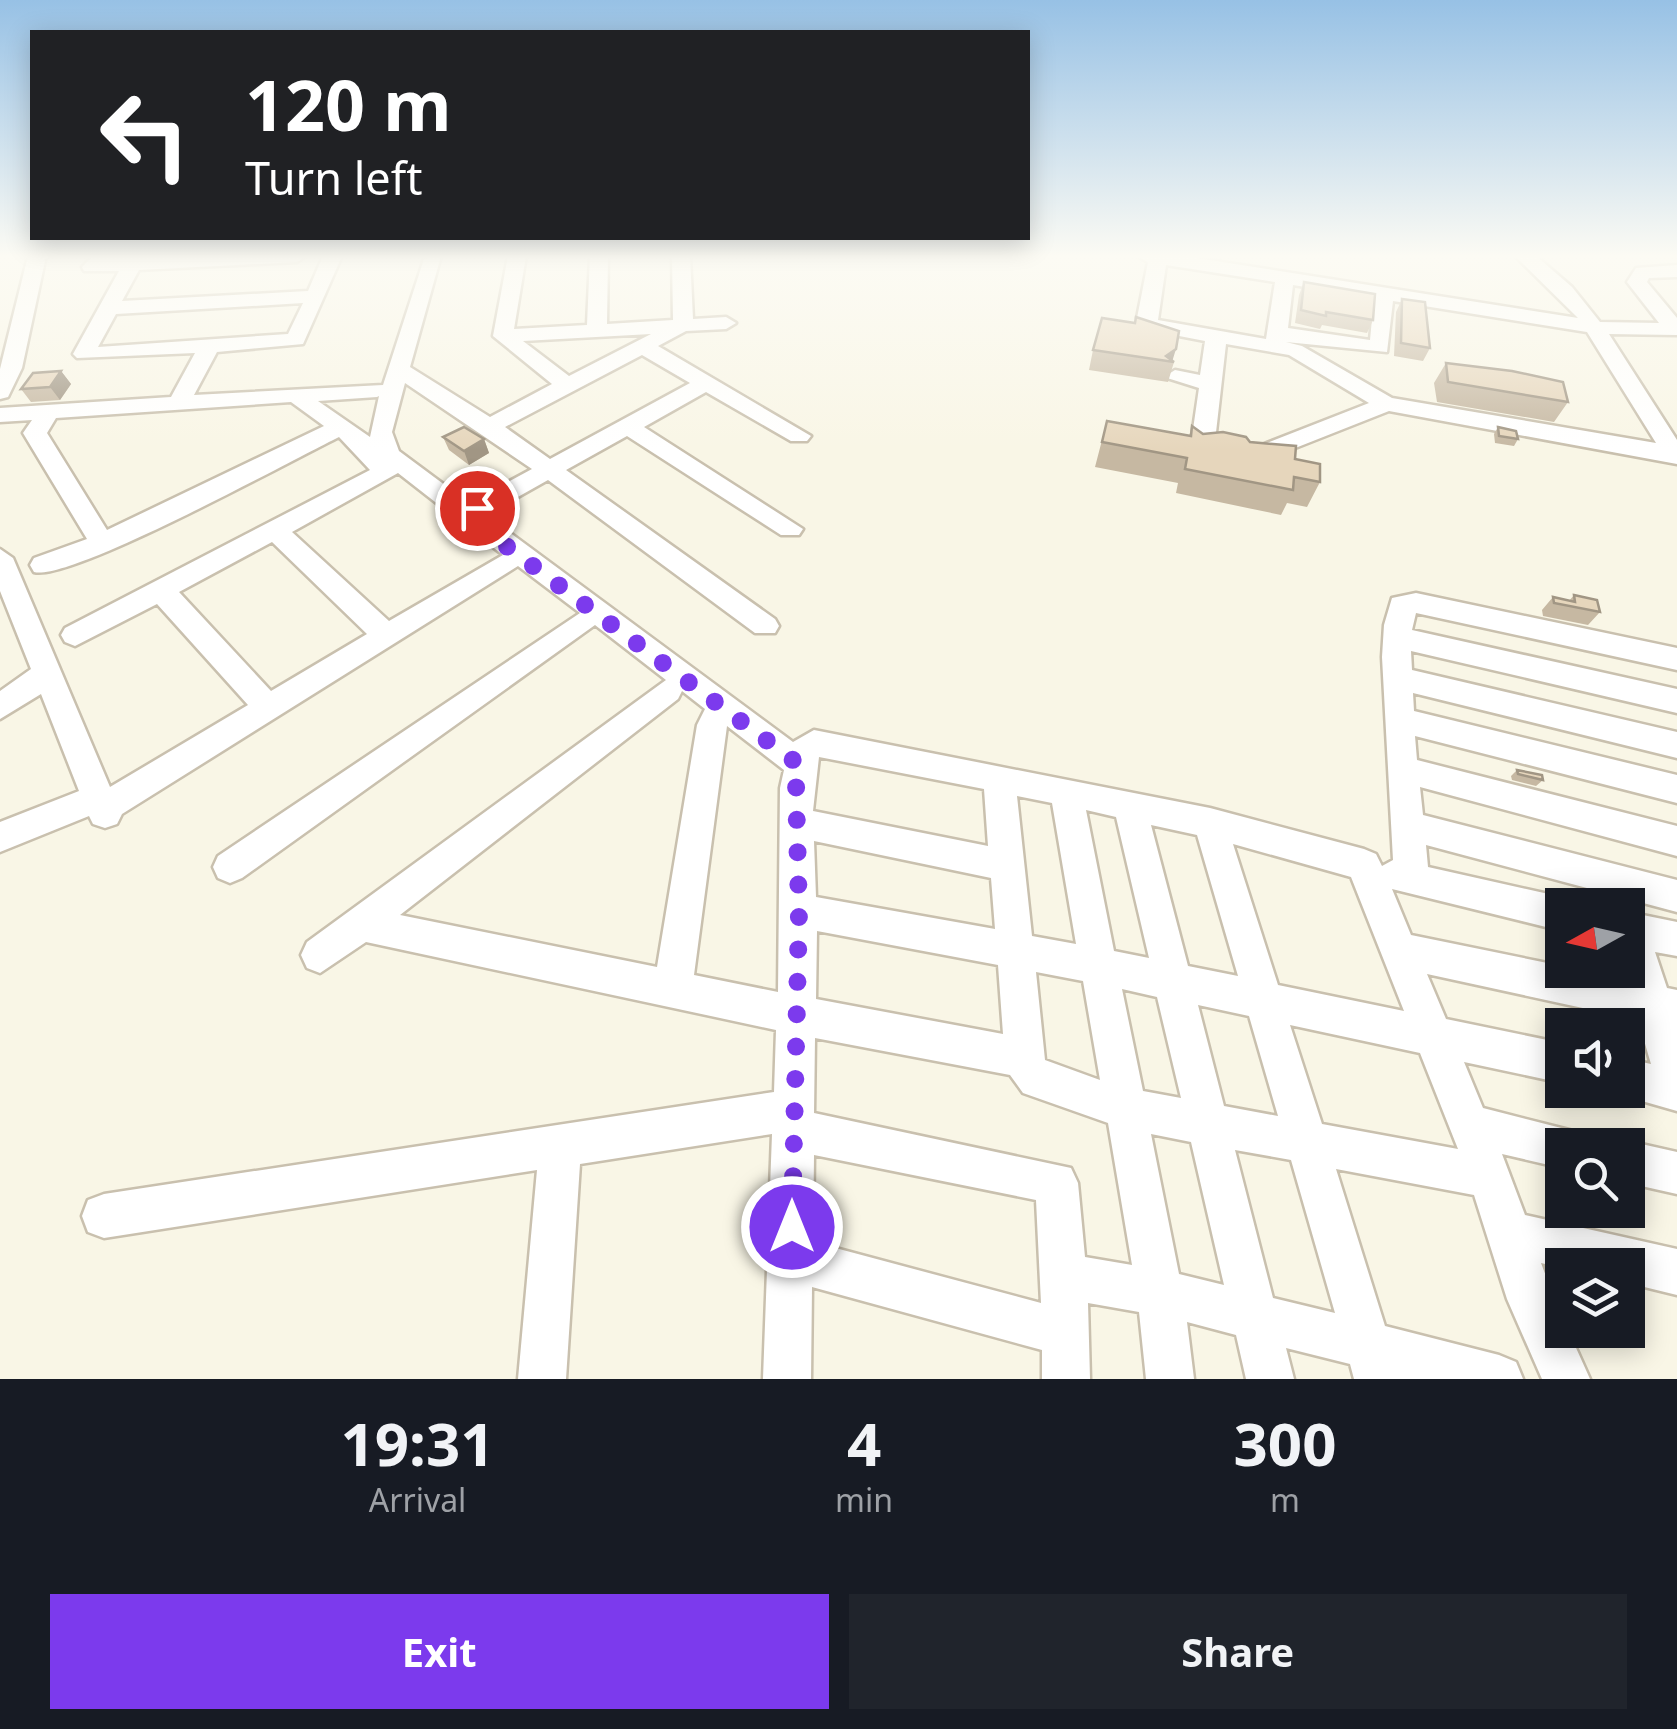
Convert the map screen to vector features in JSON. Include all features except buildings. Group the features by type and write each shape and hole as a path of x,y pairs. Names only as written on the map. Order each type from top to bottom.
{"street":[{"path":"0,392 17,320"},
{"path":"102,320 84,354 296,340 304,320"},
{"path":"403,320 362,437 371,458 667,690 717,716"},
{"path":"43,565 362,437 385,412 411,320"},
{"path":"503,336 506,320"},
{"path":"597,320 597,329"},
{"path":"683,320 683,325"},
{"path":"1147,320 1216,337 1380,348 1382,320"},
{"path":"1276,339 1279,320"},
{"path":"1551,320 1599,328 1676,330"},
{"path":"1593,320 1645,411 1676,455"},
{"path":"503,336 726,323"},
{"path":"488,426 683,325"},
{"path":"503,336 566,385"},
{"path":"1202,450 1216,337"},
{"path":"1276,339 1386,404 1676,455"},
{"path":"640,346 799,436"},
{"path":"179,403 208,348"},
{"path":"399,370 488,426 766,626"},
{"path":"1174,377 1210,383"},
{"path":"466,516 706,382"},
{"path":"0,415 377,390"},
{"path":"295,395 389,455 717,716 799,792 1005,865"},
{"path":"1248,458 1350,422 1386,404"},
{"path":"48,411 35,434 102,543"},
{"path":"628,427 790,529"},
{"path":"75,634 386,471"},
{"path":"276,530 388,636"},
{"path":"0,558 102,807"},
{"path":"0,837 102,807 506,563"},
{"path":"161,590 269,708"},
{"path":"1412,881 1401,720 1399,610 1416,603 1677,660"},
{"path":"230,867 582,623"},
{"path":"1398,637 1677,702"},
{"path":"0,706 47,673"},
{"path":"1399,678 1677,745"},
{"path":"320,955 667,690"},
{"path":"673,986 717,716"},
{"path":"1401,720 1677,789"},
{"path":"787,1379 799,792 808,745 823,743 1210,823 1412,881 1545,910"},
{"path":"1405,770 1677,841"},
{"path":"998,780 1025,1058 1028,1070 1038,1079 1126,1110 1490,1176"},
{"path":"1066,792 1160,1292 1170,1379"},
{"path":"1130,806 1270,1379"},
{"path":"1210,823 1310,1144 1372,1361"},
{"path":"1408,826 1677,896"},
{"path":"1364,865 1471,1126 1506,1233 1566,1379"},
{"path":"799,912 1171,980 1434,1033 1545,1060"},
{"path":"360,924 673,986 796,1015 1025,1058"},
{"path":"1645,932 1677,939"},
{"path":"1397,950 1663,1006"},
{"path":"1645,965 1663,1006 1677,1088 1645,1082"},
{"path":"104,1216 560,1146 793,1120 1056,1183 1066,1356 792,1259"},
{"path":"1471,1126 1545,1143"},
{"path":"542,1379 560,1146"},
{"path":"1645,1166 1677,1174"},
{"path":"1506,1233 1677,1272"},
{"path":"1064,1277 1160,1292 1257,1316 1372,1361 1499,1379"}],"route":[{"path":"477,508 466,516 801,766 796,788 799,912 792,1227"}]}
